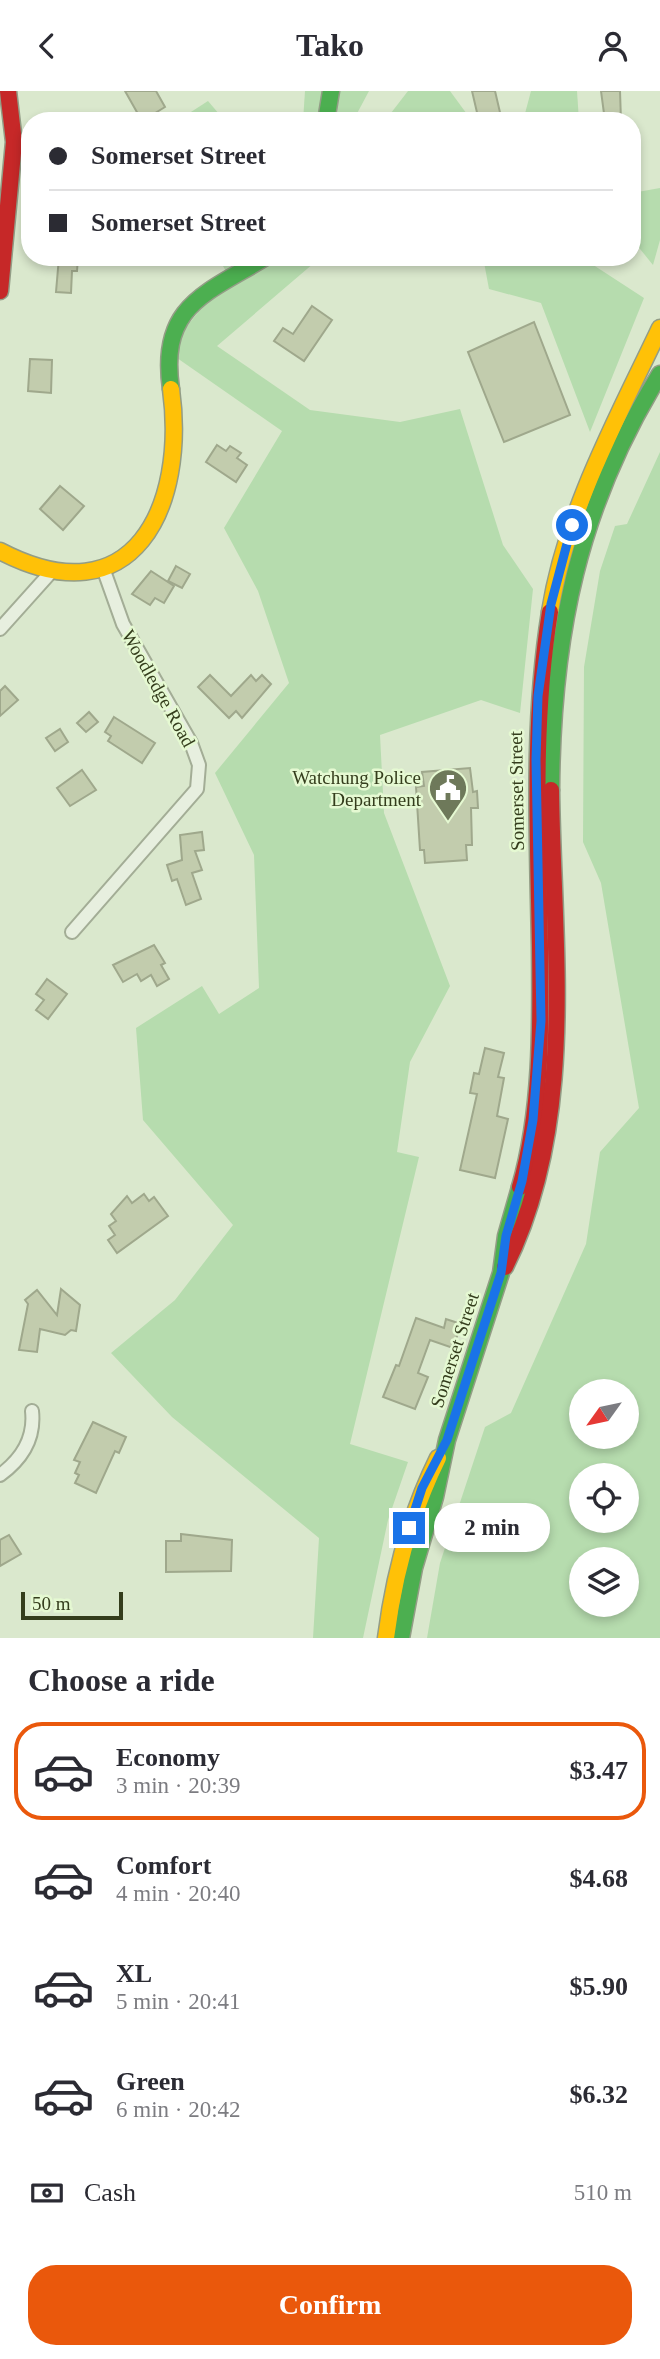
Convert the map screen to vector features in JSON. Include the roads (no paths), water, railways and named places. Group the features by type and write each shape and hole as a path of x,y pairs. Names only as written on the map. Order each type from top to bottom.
{"main road":[{"path":"0,291 14,142 8,91"},
{"path":"328,112 331,91"},
{"path":"0,551 22,564 52,571 103,568 134,554 159,515 174,425 170,337 178,320 198,301 252,266"},
{"name":"Somerset Street","path":"401,1638 414,1568 435,1497 447,1440 501,1273 506,1236 527,1153 540,1054 536,727 546,633 558,573 576,510 604,444 660,328"},
{"name":"Somerset Street","path":"501,1273 521,1240 530,1211 544,1152 552,1089 556,996 552,719 562,625 581,545 602,487 625,435 660,374"},
{"name":"Somerset Street","path":"386,1638 394,1588 415,1506 447,1440"}],"street":[{"name":"Woodledge Road","path":"72,932 197,789 199,765 191,743 123,624 103,568"},
{"path":"0,629 52,571"},
{"path":"0,1475 25,1449 32,1433 32,1411"}],"place":[{"name":"Watchung Police Department","path":"448,822"}]}
